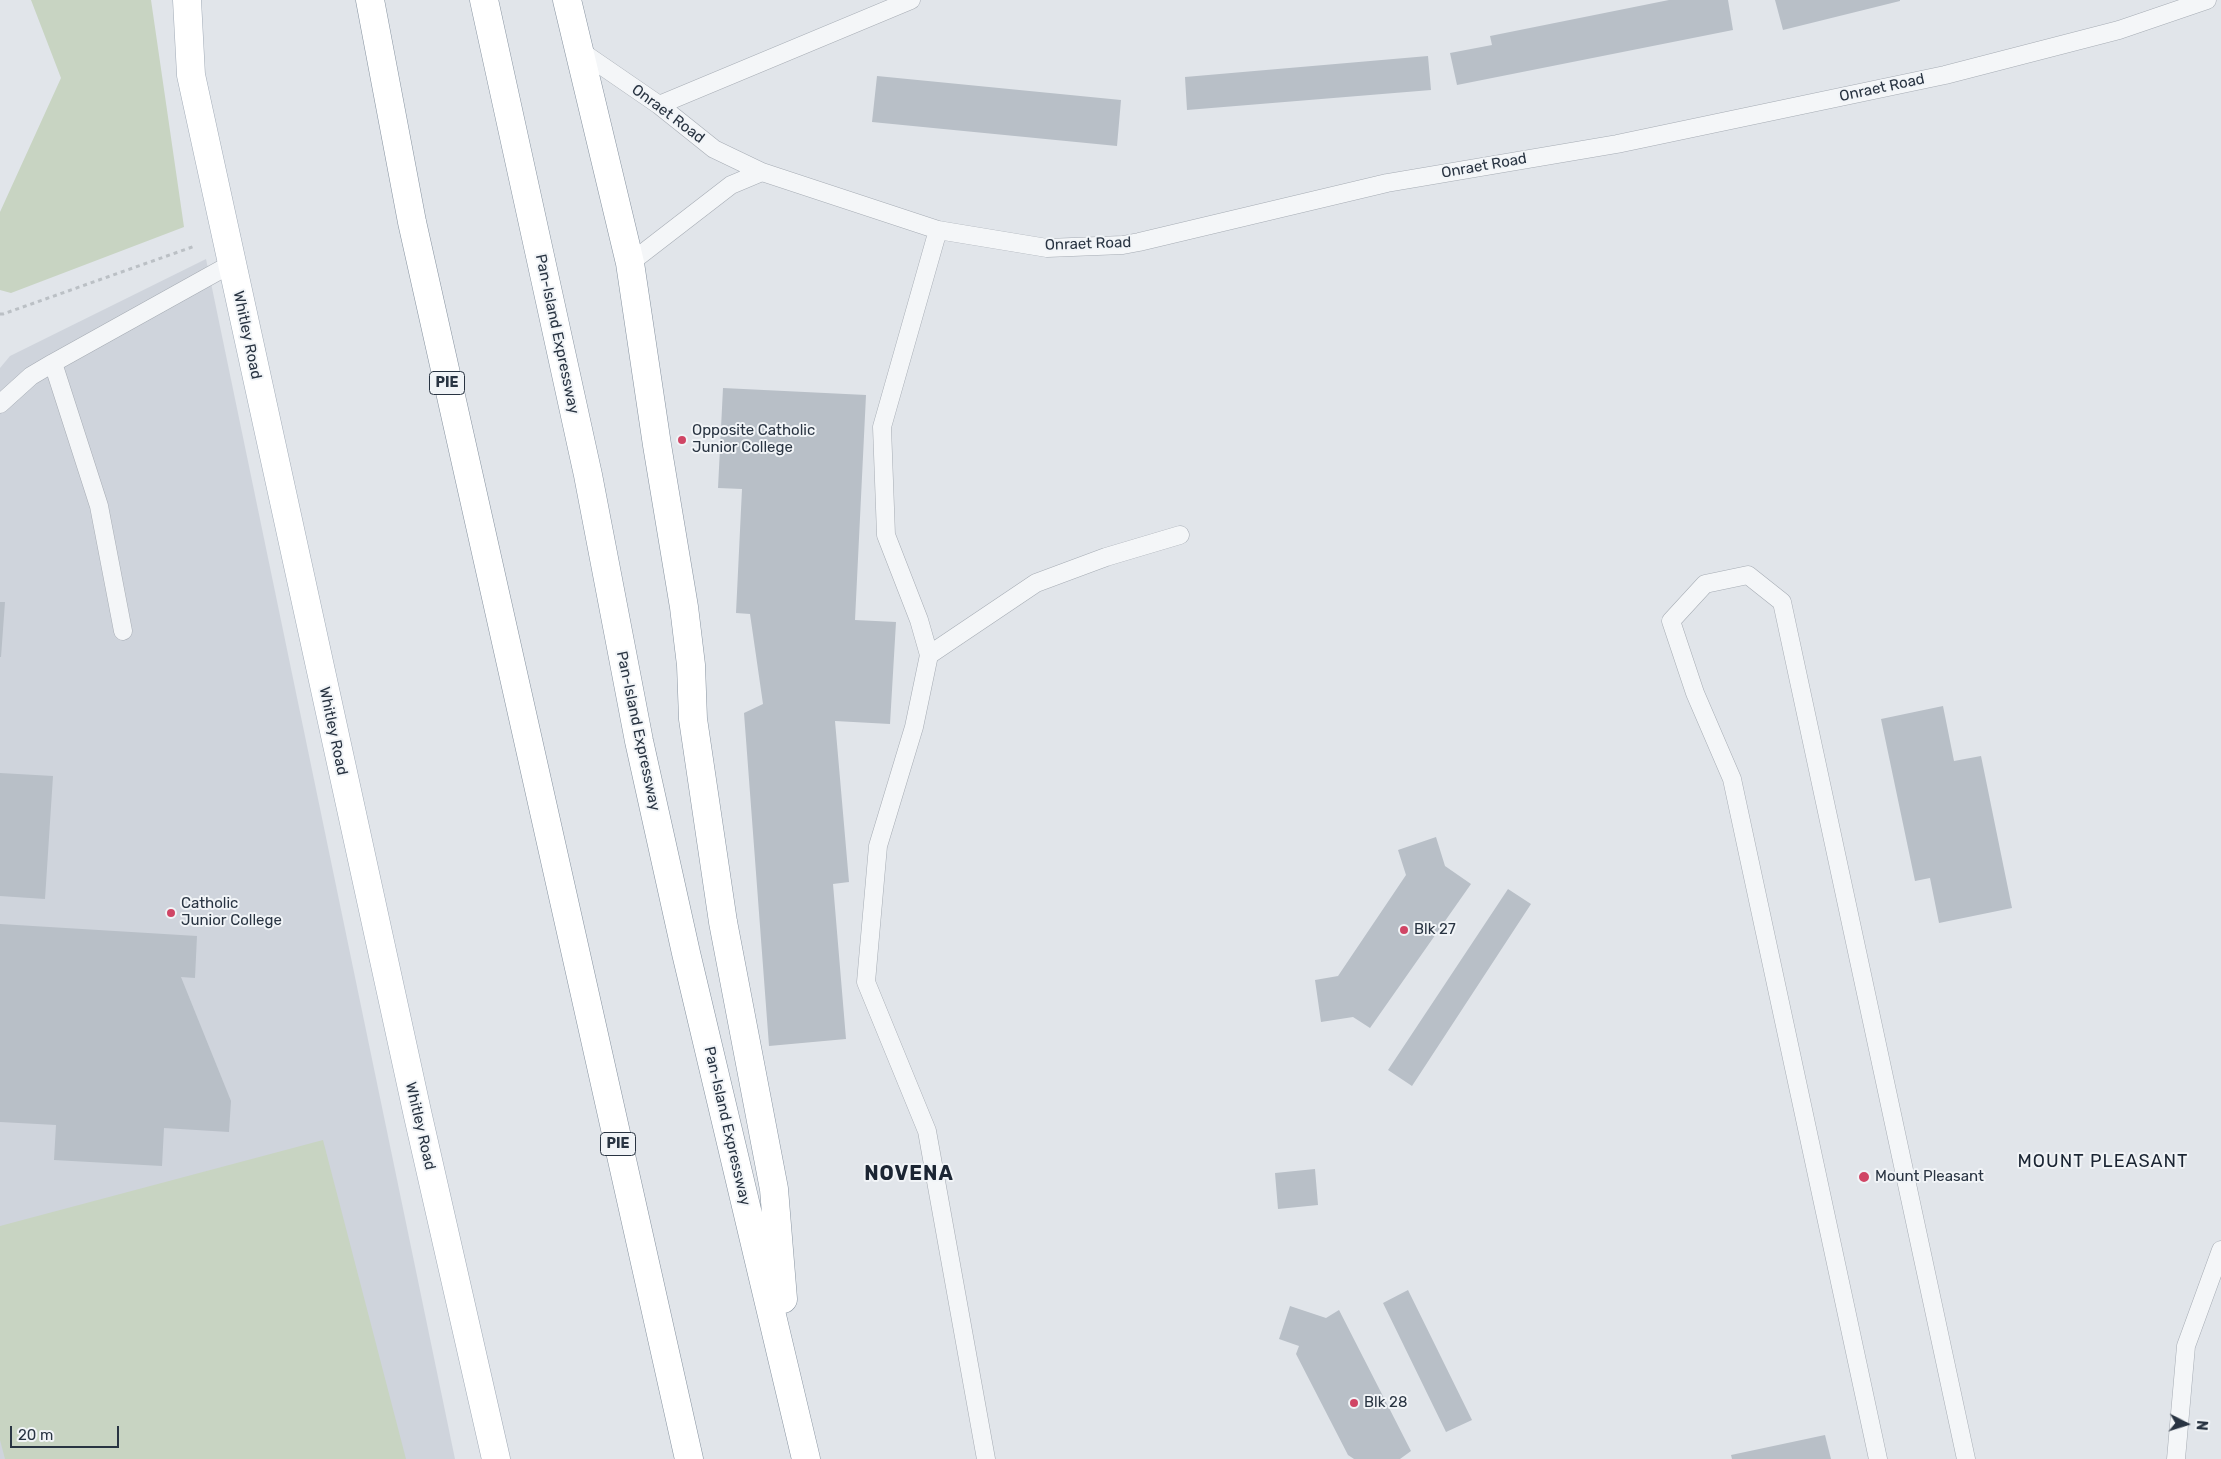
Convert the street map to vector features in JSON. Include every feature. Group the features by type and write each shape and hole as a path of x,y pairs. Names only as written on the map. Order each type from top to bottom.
{"main road":[{"name":"Whitley Road","path":"187,0 191,75 223,268 496,1459"},
{"name":"PIE","path":"370,0 416,242 689,1459"},
{"name":"Pan-Island Expressway","path":"484,0 588,474 639,741 688,962 806,1459"},
{"path":"567,0 630,263 657,445 684,606 691,665 693,719 723,922 774,1189 790,1388"}],"lane":[{"path":"659,105 911,0"},
{"name":"Onraet Road","path":"579,50 659,105 714,149 762,172 938,230 1048,248 1131,244 1387,183 1617,144 1945,75 2119,30 2207,0"},
{"path":"630,263 731,185 762,172"},
{"path":"938,230 882,427 886,534 929,655 914,727 878,846 866,982 927,1131 986,1459"},
{"path":"0,404 31,376 223,268"},
{"path":"53,363 99,506 123,631"},
{"path":"929,655 1036,583 1106,558 1180,535"},
{"path":"1878,1459 1732,779 1695,693 1671,621 1705,584 1748,575 1782,602 1966,1459"},
{"path":"2176,1459 2186,1346 2221,1250"}],"path":[{"path":"0,314 210,241 223,268"}],"shaded area":[{"name":"Catholic Junior College","path":"206,259 455,1459 0,1459 0,368 10,356"}],"green space":[{"path":"31,0 151,0 184,227 11,293 0,290 0,212 61,78"},
{"path":"323,1140 406,1459 5,1459 0,1440 0,1226"}],"building":[{"path":"1669,0 1728,0 1733,30 1457,85 1450,53 1492,45 1490,36"},
{"path":"1775,0 1900,0 1900,1 1783,30"},
{"path":"1428,56 1431,90 1187,110 1185,77"},
{"path":"877,76 1121,100 1117,146 872,122"},
{"path":"723,388 866,395 855,620 896,622 890,724 835,721 849,882 833,884 846,1039 769,1046 744,713 763,704 750,614 736,613 742,489 718,488"},
{"path":"0,602 5,602 1,657 0,657"},
{"path":"1943,706 1954,761 1981,756 2012,908 1939,923 1930,878 1915,881 1881,719"},
{"path":"0,773 53,776 45,899 0,896"},
{"name":"Blk 27","path":"1436,837 1445,866 1471,884 1370,1028 1353,1017 1321,1022 1315,980 1338,976 1406,875 1398,850"},
{"path":"1508,889 1531,904 1412,1086 1388,1070"},
{"path":"0,924 197,936 195,978 181,977 231,1101 229,1132 164,1128 162,1166 54,1160 56,1125 0,1122"},
{"path":"1315,1169 1318,1205 1278,1209 1275,1173"},
{"path":"1408,1290 1472,1420 1446,1432 1383,1303"},
{"name":"Blk 28","path":"1290,1306 1326,1318 1339,1310 1411,1451 1400,1459 1354,1459 1348,1455 1296,1354 1299,1346 1279,1339"},
{"path":"1825,1435 1831,1459 1732,1459 1731,1455"}],"place":[{"name":"Opposite Catholic Junior College","path":"682,440"},
{"name":"Catholic Junior College","path":"171,913"},
{"name":"Blk 27","path":"1404,930"},
{"name":"Mount Pleasant","path":"1864,1177"},
{"name":"Blk 28","path":"1354,1403"}],"district":[{"name":"MOUNT PLEASANT","path":"2103,1162"},
{"name":"NOVENA","path":"909,1174"}]}
